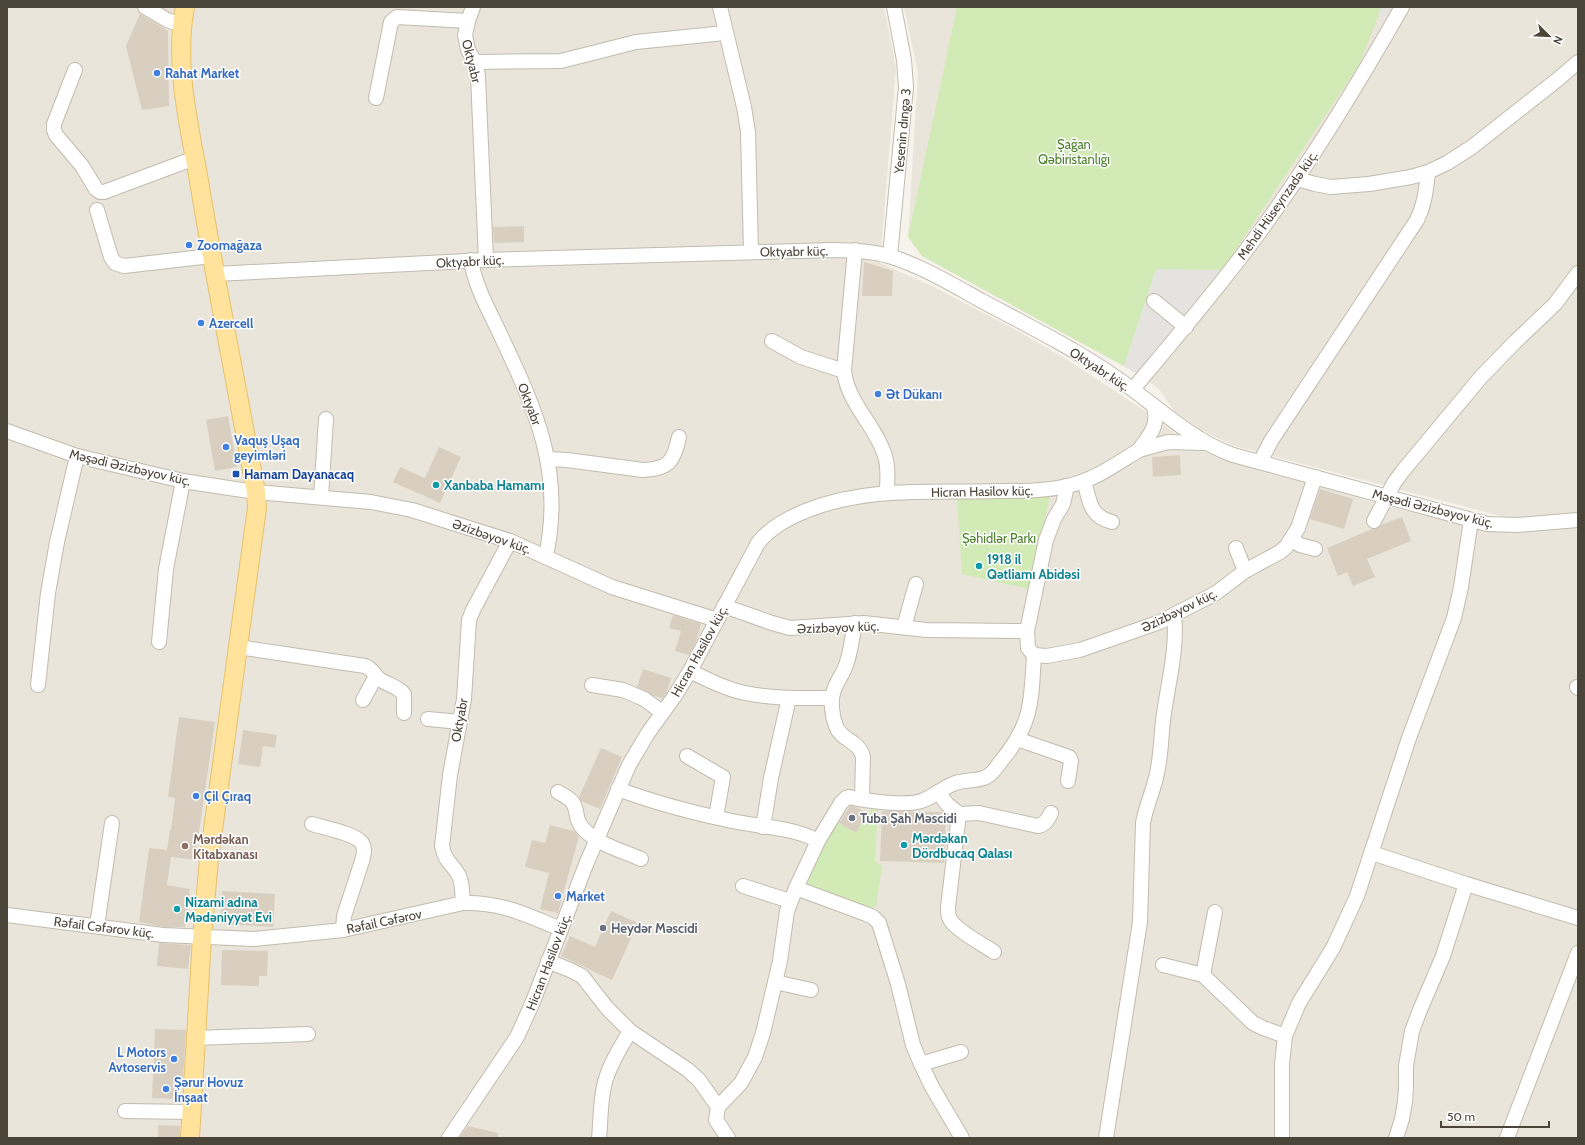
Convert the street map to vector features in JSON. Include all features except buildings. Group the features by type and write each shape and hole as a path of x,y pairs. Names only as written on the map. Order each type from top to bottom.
{"main road":[{"path":"185,7 182,25 181,63 211,256 256,492 256,517 213,826 202,938 190,1138"}],"street":[{"path":"144,7 167,20 182,25"},
{"name":"Oktyabr","path":"473,7 465,35 468,50 475,62 480,94 486,260"},
{"path":"720,7 744,107 748,132 751,251"},
{"name":"Yesenin dıngə 3","path":"890,256 906,87 904,60 894,7"},
{"name":"Mehdi Hüseynzadə küç.","path":"1133,390 1229,273 1297,179 1334,122 1402,7"},
{"path":"376,98 392,22 397,17 468,21"},
{"path":"475,62 561,61 636,42 726,33"},
{"path":"1297,179 1332,187 1369,184 1411,177 1428,172 1447,163 1472,147 1578,62"},
{"path":"75,70 54,124 54,130 56,135 87,172 96,189 100,192 195,158"},
{"path":"1260,462 1271,440 1418,220 1426,197 1428,172"},
{"path":"97,210 111,257 115,263 119,265 132,266 211,256"},
{"path":"855,250 844,371 845,382 886,457 888,469 887,493"},
{"name":"Oktyabr küç.","path":"215,274 471,260 751,251 855,250 875,252 911,264 1044,333 1084,357 1133,390 1172,421 1206,444 1233,455 1315,477"},
{"name":"Oktyabr","path":"471,260 475,281 524,386 536,418 548,459 552,483 552,515 550,539 546,556"},
{"path":"1374,521 1394,483 1402,472 1481,377 1554,304 1578,274"},
{"path":"1154,301 1186,327"},
{"path":"772,341 802,357 844,371"},
{"path":"1139,450 1155,426 1156,420 1154,407"},
{"path":"321,498 326,419"},
{"path":"1168,442 1173,431 1172,421"},
{"name":"Məşədi Əzizbəyov küç.","path":"7,431 77,456 183,481 256,492"},
{"path":"548,459 653,470 669,463 673,458 676,453 679,437"},
{"path":"1139,450 1168,442 1206,444"},
{"name":"Hicran Hasilov küç.","path":"450,1138 517,1036 532,1004 596,840 638,747 674,697 690,671 758,543 772,528 800,513 829,502 887,493 1022,491 1067,486 1098,475 1139,450"},
{"path":"38,685 48,593 57,542 77,456"},
{"name":"Məşədi Əzizbəyov küç.","path":"1315,477 1471,520 1504,526 1578,523"},
{"name":"Əzizbəyov küç.","path":"1034,655 1047,656 1080,650 1144,628 1174,615 1216,593 1245,571 1280,552 1286,547 1298,528 1315,477"},
{"path":"159,642 166,568 183,481"},
{"path":"1084,481 1091,508 1095,514 1102,519 1112,522"},
{"path":"728,1138 716,1120 718,1107 740,1083 755,1057 763,1033 782,952 785,919 793,894 818,841 842,800 849,797 880,802 916,802 924,800 955,783 988,776 1012,748 1025,724 1030,706 1034,655 1028,648 1027,631 1046,540 1054,519 1063,504 1067,486"},
{"name":"Əzizbəyov küç.","path":"256,492 371,502 394,506 510,541 612,587 717,620"},
{"path":"1282,1138 1282,1064 1285,1036 1299,1003 1333,948 1346,923 1357,896 1408,738 1454,618 1461,587 1471,520"},
{"path":"1291,539 1300,545 1315,549"},
{"name":"Oktyabr","path":"463,903 459,876 447,862 442,846 450,775 464,700 469,620 510,541"},
{"path":"1236,548 1245,571"},
{"path":"904,627 916,584"},
{"name":"Əzizbəyov küç.","path":"724,606 780,626 790,628 855,623 926,630 1027,631"},
{"path":"1106,1138 1140,922 1143,823 1160,761 1163,721 1175,643 1174,615"},
{"path":"855,623 846,666 831,698 838,731 861,750 863,757 862,799"},
{"path":"238,648 366,666 374,671 376,676 384,682 400,689 404,694 404,713"},
{"path":"690,671 716,683 744,693 789,698 831,698"},
{"path":"363,700 376,676"},
{"path":"592,685 623,690 644,699 662,712"},
{"path":"763,827 771,778 789,698"},
{"path":"428,719 460,722"},
{"path":"1017,739 1069,757 1071,761 1068,781"},
{"path":"687,756 724,777 716,817"},
{"path":"618,789 654,801 716,817 799,833 818,841"},
{"path":"558,792 569,798 573,803 576,819 581,827 596,840 641,859"},
{"path":"938,792 947,804 959,814 979,813 1042,826 1047,822 1051,813"},
{"path":"959,814 948,907 949,915 951,922 956,927 994,952"},
{"path":"98,926 112,823"},
{"path":"312,824 348,834 358,839 364,850 363,858 344,916 343,930"},
{"path":"1372,853 1466,884 1578,918"},
{"path":"1396,1138 1402,1119 1405,1102 1406,1066 1412,1031 1443,956 1466,884"},
{"path":"743,886 771,894 793,894 873,917 878,923 896,978 913,1045 935,1093 962,1138"},
{"name":"Rəfail Cəfərov","path":"202,938 254,939 343,930 463,903 476,902 514,909 561,929"},
{"path":"1203,975 1215,912"},
{"name":"Rəfail Cəfərov küç.","path":"7,916 202,938"},
{"path":"1507,1138 1578,953"},
{"path":"548,962 582,976 607,1008 630,1031 699,1080 718,1107"},
{"path":"1164,965 1203,975 1253,1023 1262,1028 1285,1036"},
{"path":"775,982 811,990"},
{"path":"599,1138 602,1095 605,1081 611,1064 630,1031"},
{"path":"196,1038 308,1034"},
{"path":"921,1064 962,1052"},
{"path":"126,1111 192,1112"}],"shaded area":[{"path":"7,7 884,7 896,68 880,263 934,287 1018,331 1066,359 1145,411 1193,447 1229,461 1265,473 1323,486 1378,504 1489,530 1575,520 1578,541 1578,1138 7,1138"},
{"path":"904,7 1578,7 1578,519 1504,517 1234,446 1201,430 1174,411 1159,389 1136,373 922,256 908,237 918,73"},
{"path":"1382,7 1394,7 1388,18 1378,15"},
{"path":"1156,269 1222,270 1136,373 1124,366"}],"green space":[{"name":"Şağan Qəbiristanlığı","path":"957,7 1382,7 1359,65 1222,270 1156,270 1124,366 922,256 908,237"},
{"name":"Şəhidlər Parkı","path":"1050,496 1029,589 962,574 957,498"},
{"path":"871,809 878,810 875,860 882,866 876,907 866,908 804,886 804,880 837,822 856,833"}],"place":[{"name":"Rahat Market","path":"157,73"},
{"name":"Zoomağaza","path":"189,245"},
{"name":"Azercell","path":"201,323"},
{"name":"Ət Dükanı","path":"878,394"},
{"name":"Vaquş Uşaq geyimləri","path":"226,447"},
{"name":"Hamam Dayanacaq","path":"236,474"},
{"name":"Xanbaba Hamamı","path":"436,485"},
{"name":"1918 il Qətliamı Abidəsi","path":"979,566"},
{"name":"Çil Çıraq","path":"196,796"},
{"name":"Tuba Şah Məscidi","path":"852,818"},
{"name":"Mərdəkan Dördbucaq Qalası","path":"904,845"},
{"name":"Mərdəkan Kitabxanası","path":"185,846"},
{"name":"Market","path":"558,896"},
{"name":"Nizami adına Mədəniyyət Evi","path":"177,909"},
{"name":"Heydər Məscidi","path":"603,928"},
{"name":"L Motors Avtoservis","path":"174,1059"},
{"name":"Şərur Hovuz İnşaat","path":"166,1089"}]}
